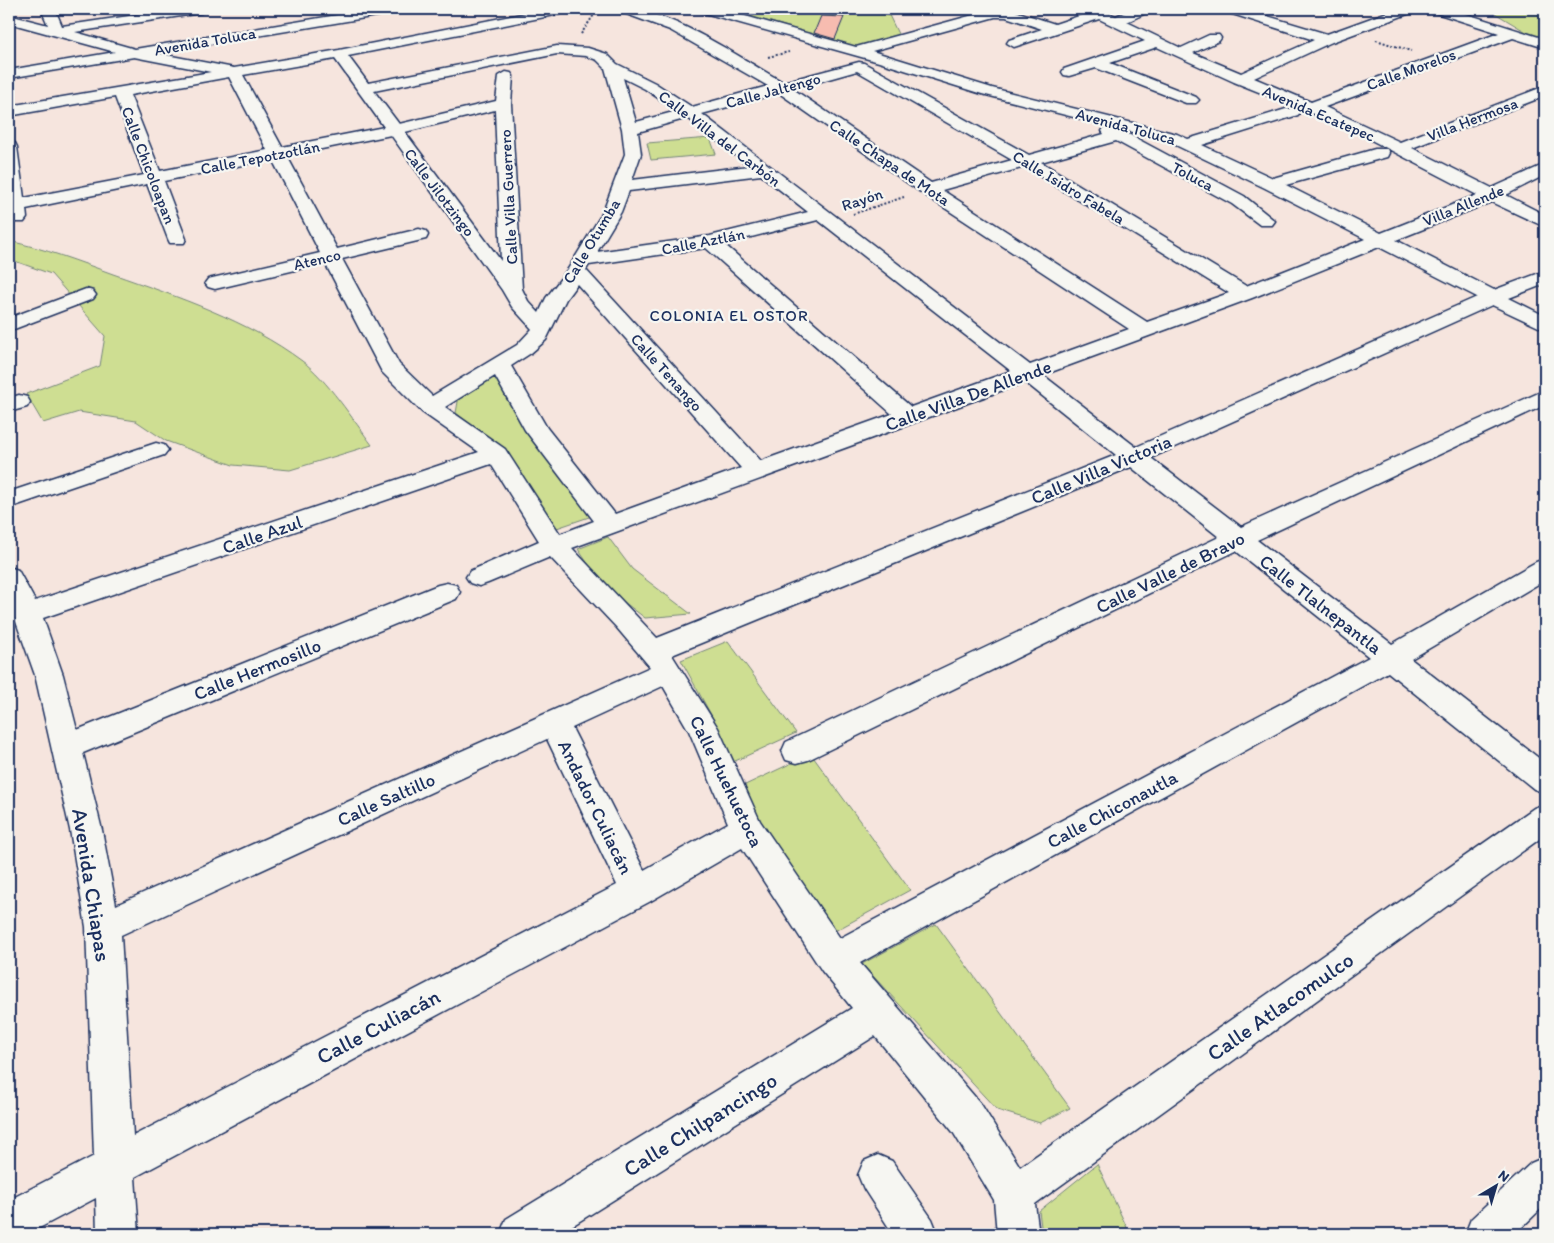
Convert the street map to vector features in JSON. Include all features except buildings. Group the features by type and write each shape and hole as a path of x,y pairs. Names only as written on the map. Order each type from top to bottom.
{"street":[{"path":"11,20 38,9"},
{"path":"48,9 58,31"},
{"path":"58,31 201,9"},
{"name":"Avenida Toluca","path":"9,74 356,12 395,9"},
{"path":"9,111 339,54 565,9"},
{"name":"Calle Chapa de Mota","path":"626,9 675,27 782,88 928,189 1146,331"},
{"name":"Avenida Toluca","path":"706,9 858,59 884,59 987,91 1165,135 1189,144 1545,324"},
{"path":"1114,22 1143,9"},
{"path":"1232,9 1327,39"},
{"path":"1255,16 1282,9"},
{"path":"1240,79 1327,39 1408,9"},
{"path":"1438,9 1545,44"},
{"path":"652,10 675,27"},
{"path":"1014,43 1056,29 1095,11"},
{"name":"Avenida Ecatepec","path":"1095,11 1180,53 1354,125 1545,222"},
{"path":"356,12 363,48"},
{"name":"Calle Jaltengo","path":"630,129 782,88 858,59 1000,12 1056,29"},
{"path":"11,20 58,31 134,53 233,73"},
{"name":"Calle Morelos","path":"1311,107 1437,59 1513,33"},
{"path":"1180,53 1214,38"},
{"path":"1069,72 1157,42"},
{"name":"Calle Villa del Carbón","path":"366,88 540,52 572,50 588,52 602,57 612,67 650,86 690,113 1026,372"},
{"name":"Calle Jilotzingo","path":"339,54 366,88 393,130 542,329"},
{"name":"Calle Isidro Fabela","path":"858,59 891,84 1028,161 1245,294"},
{"path":"884,59 891,84"},
{"path":"1098,63 1191,100"},
{"name":"Calle Otumba","path":"430,407 500,365 539,336 556,298 579,266 612,212 633,154 630,129 612,67"},
{"path":"233,73 332,256"},
{"name":"Calle Villa Guerrero","path":"506,76 503,104 516,296"},
{"name":"Villa Hermosa","path":"1398,148 1545,90"},
{"name":"Calle Chicoloapan","path":"121,92 177,239"},
{"name":"Calle Tepotzotlán","path":"9,147 17,212 154,178 393,130 503,104"},
{"path":"1189,144 1292,112"},
{"name":"Toluca","path":"1097,118 1100,125 1238,200 1266,221"},
{"path":"928,189 1118,135"},
{"path":"1271,184 1381,153"},
{"name":"Villa Allende","path":"1379,239 1492,195 1545,169"},
{"path":"623,186 763,170"},
{"name":"Calle Aztlán","path":"579,266 710,242 826,217"},
{"name":"Atenco","path":"215,283 419,235"},
{"name":"Calle Villa De Allende","path":"554,545 758,472 1026,372 1146,331 1245,294 1379,239"},
{"path":"710,242 908,417"},
{"name":"Calle Huehuetoca","path":"332,256 390,367 430,407 497,454 554,545 627,621 661,661 702,728 747,829 834,959 968,1118 1014,1194 1018,1234"},
{"name":"Calle Tenango","path":"579,266 758,472"},
{"name":"Calle Villa Victoria","path":"661,661 1133,457 1493,297 1545,277"},
{"path":"9,325 86,295"},
{"name":"Calle Otumba","path":"516,296 532,306 543,304 556,298"},
{"path":"500,365 537,430 610,525"},
{"name":"Calle Tlalnepantla","path":"1026,372 1545,780"},
{"name":"Calle Valle de Bravo","path":"797,751 1238,539 1545,397"},
{"path":"9,500 156,450"},
{"name":"Calle Azul","path":"28,613 497,454"},
{"path":"479,577 554,545"},
{"name":"Calle Chiconautla","path":"834,959 1390,658 1545,568"},
{"name":"Avenida Chiapas","path":"9,576 28,613 49,675 86,830 103,927 118,1234"},
{"name":"Calle Hermosillo","path":"67,747 447,592"},
{"name":"Calle Saltillo","path":"103,927 554,723 661,661"},
{"name":"Andador Culiacán","path":"554,723 637,891"},
{"name":"Calle Atlacomulco","path":"1014,1194 1545,817"},
{"name":"Calle Culiacán","path":"9,1222 637,891 747,829"},
{"name":"Calle Chilpancingo","path":"521,1234 878,1013"},
{"path":"878,1175 917,1234"},
{"path":"1486,1234 1545,1176"}],"path":[{"path":"588,52 580,41 581,34 585,26 592,22 598,9"},
{"path":"1347,31 1437,59"},
{"name":"Rayón","path":"826,217 928,189"}],"green space":[{"path":"773,9 881,9 887,11 899,36 862,49 750,16"},
{"path":"1488,9 1545,9 1545,40 1528,33"},
{"path":"710,138 716,154 651,160 647,143"},
{"path":"9,241 61,256 162,292 211,311 258,333 302,361 321,378 372,445 290,470 233,465 166,441 136,421 79,412 43,423 26,394 100,366 105,336 51,274 9,259"},
{"path":"497,374 592,516 554,529 507,453 456,413 459,396"},
{"path":"608,537 632,569 691,614 645,618 603,586 578,549"},
{"path":"728,641 796,733 733,762 716,724 681,660"},
{"path":"811,754 910,890 833,932 768,838 743,786"},
{"path":"936,924 1070,1108 1040,1123 997,1110 862,964"},
{"path":"1097,1164 1130,1234 1042,1234 1039,1211"}],"district":[{"name":"COLONIA EL OSTOR","path":"729,315"}]}
